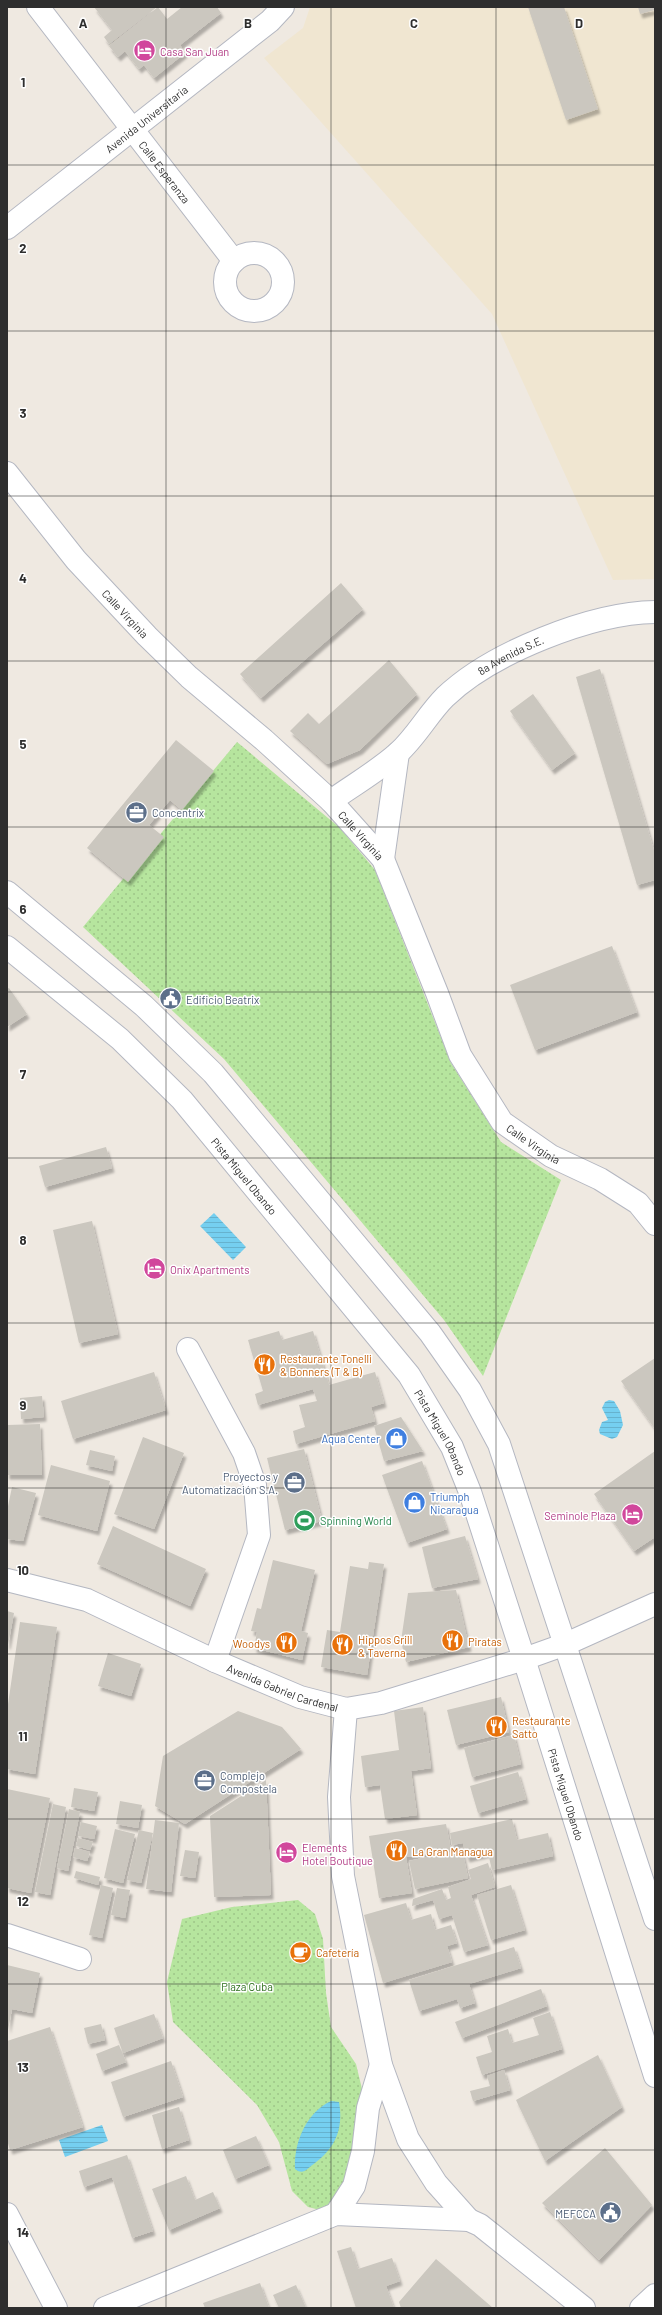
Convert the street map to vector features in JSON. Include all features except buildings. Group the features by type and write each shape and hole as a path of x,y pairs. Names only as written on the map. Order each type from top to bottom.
{"street":[{"name":"Calle Esperanza","path":"38,7 234,261"},
{"name":"Avenida Universitaria","path":"7,228 134,130 270,21 283,7"},
{"name":"Calle Virginia","path":"7,473 76,560 147,636 189,677 264,740 331,801 383,859 437,993 460,1055 502,1122 551,1156 600,1179 638,1203 655,1224"},
{"name":"8a Avenida S.E.","path":"331,801 398,753 445,697 486,666 516,650 596,621 642,612 655,612"},
{"path":"383,859 398,753"},
{"path":"7,892 144,1006 213,1073 430,1333 470,1390 499,1444 566,1644 655,1919"},
{"name":"Pista Miguel Obando","path":"7,947 120,1039 182,1100 409,1375 452,1447 472,1499 524,1659 655,2076"},
{"path":"188,1349 244,1453 255,1485 259,1535 215,1661"},
{"name":"Avenida Gabriel Cardenal","path":"7,1580 87,1600 215,1661 300,1697 346,1709 381,1703 524,1659 620,1622 655,1604"},
{"path":"346,1709 339,1797 343,1876 381,2065 408,2138 436,2183 469,2220"},
{"path":"7,1935 80,1959"},
{"path":"336,2214 354,2186 363,2151 368,2108 381,2065"},
{"path":"7,2214 56,2308"},
{"path":"105,2308 336,2214 469,2220 480,2225 584,2308"},
{"path":"641,2308 655,2295"}],"shaded area":[{"path":"310,7 655,7 655,579 613,580 492,314 264,58 303,28"}],"green space":[{"path":"237,742 340,828 375,870 451,1063 501,1142 561,1180 483,1376 444,1320 224,1059 83,927"},
{"name":"Plaza Cuba","path":"298,1900 315,1914 323,1939 326,1993 331,2027 356,2064 362,2089 361,2118 344,2202 320,2210 308,2207 292,2191 279,2142 257,2105 173,2022 167,1982 182,1919 232,1907"}],"water":[{"path":"214,1213 246,1247 233,1260 200,1226"},
{"path":"609,1400 614,1401 620,1411 623,1425 617,1437 612,1439 600,1434 599,1430 602,1422 608,1420 602,1408 605,1402"},
{"path":"331,2101 339,2102 340,2122 336,2139 319,2160 305,2171 298,2171 295,2169 295,2159 299,2139 303,2129 308,2121 322,2106"},
{"path":"102,2125 108,2141 65,2157 59,2140"}],"place":[{"name":"Casa San Juan","path":"145,51"},
{"name":"Concentrix","path":"136,812"},
{"name":"Edificio Beatrix","path":"170,999"},
{"name":"Onix Apartments","path":"155,1269"},
{"name":"Restaurante Tonelli & Bonners (T & B)","path":"264,1364"},
{"name":"Aqua Center","path":"396,1438"},
{"name":"Proyectos y Automatización S.A.","path":"294,1482"},
{"name":"Triumph Nicaragua","path":"415,1502"},
{"name":"Seminole Plaza","path":"632,1515"},
{"name":"Spinning World","path":"305,1520"},
{"name":"Piratas","path":"452,1641"},
{"name":"Woodys","path":"286,1643"},
{"name":"Hippos Grill & Taverna","path":"343,1645"},
{"name":"Restaurante Satto","path":"496,1726"},
{"name":"Complejo Compostela","path":"205,1781"},
{"name":"La Gran Managua","path":"396,1851"},
{"name":"Elements Hotel Boutique","path":"287,1853"},
{"name":"Cafetería","path":"300,1952"},
{"name":"MEFCCA","path":"611,2213"}]}
